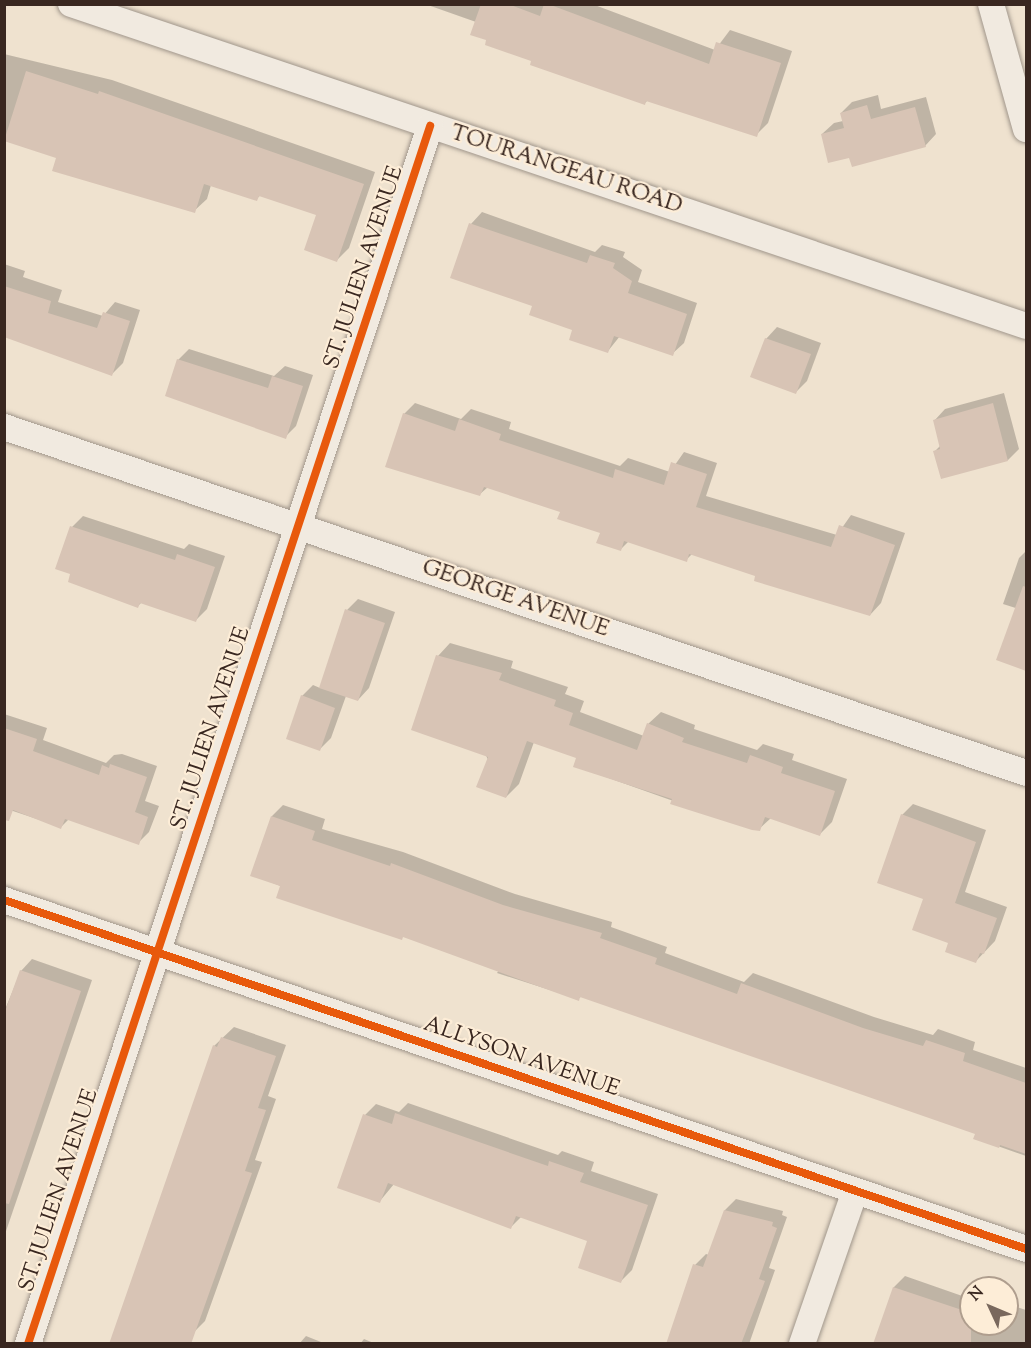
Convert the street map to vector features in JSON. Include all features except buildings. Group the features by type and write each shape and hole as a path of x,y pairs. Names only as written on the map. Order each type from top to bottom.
{"street":[{"name":"TOURANGEAU ROAD","path":"71,4 1026,326"},
{"path":"991,4 1026,129"},
{"name":"ST. JULIEN AVENUE","path":"28,1344 430,126"},
{"name":"GEORGE AVENUE","path":"4,427 1026,773"},
{"name":"ALLYSON AVENUE","path":"4,900 1026,1249"},
{"path":"802,1344 855,1191"}],"cycle path":[{"path":"28,1344 430,126"},
{"path":"4,900 1026,1249"}]}
